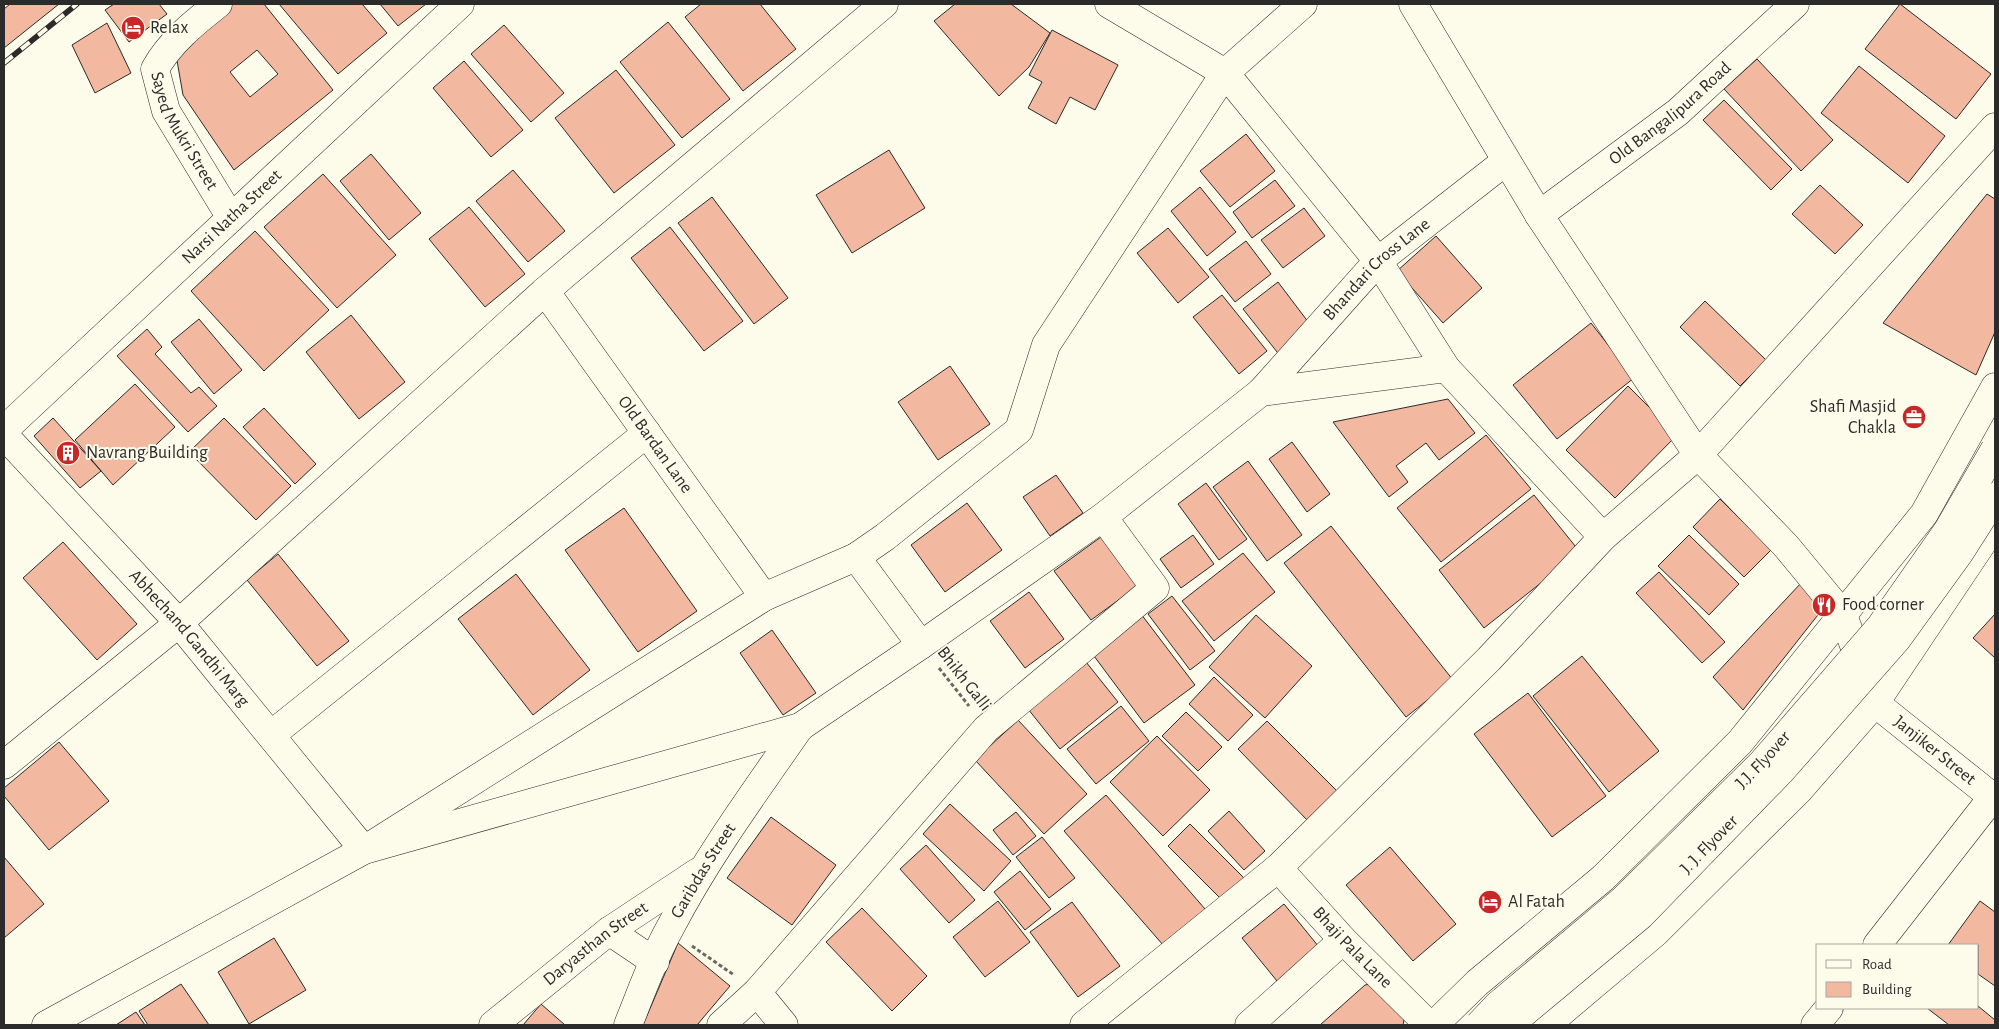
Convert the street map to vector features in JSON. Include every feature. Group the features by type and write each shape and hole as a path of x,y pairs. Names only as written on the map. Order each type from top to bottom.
{"street":[{"name":"Sayed Mukri Street","path":"218,4 164,52 155,69 166,111 231,218"},
{"name":"Narsi Natha Street","path":"4,430 460,4"},
{"path":"4,766 179,623 545,291 884,4"},
{"path":"1109,4 1225,73 1378,261 1446,368 1603,537"},
{"path":"46,1025 364,850 764,597 856,557 885,537 1019,430 1046,345 1225,73 1302,4"},
{"path":"1413,4 1539,214 1698,455 1786,546 1843,615 1875,703"},
{"name":"Old Bangalipura Road","path":"1539,214 1678,112 1795,4"},
{"path":"1084,1025 1278,868 1488,659 1603,537 1698,455 1995,127"},
{"name":"Bhandari Cross Lane","path":"800,727 921,646 1103,517 1261,392 1378,261 1506,161"},
{"name":"Old Bardan Lane","path":"545,291 764,597"},
{"path":"1261,392 1446,368"},
{"path":"1434,1025 1477,983 1603,878 1740,742 1924,514 1995,387"},
{"path":"271,735 647,434"},
{"name":"Abhechand Gandhi Marg","path":"4,435 179,623 364,850"},
{"name":"J.J. Flyover","path":"1479,1025 1498,1005 1623,900 1762,763 1880,627 1948,530 1995,449"},
{"name":"J. J. Flyover","path":"1508,1025 1641,915 1781,771 1897,639 1960,552 1995,497"},
{"path":"721,1025 757,992 986,729 1156,588 1103,517"},
{"path":"1546,1025 1655,933 1799,790 1875,703 1995,524"},
{"path":"856,557 921,646"},
{"name":"Janjiker Street","path":"1875,703 1994,797"},
{"path":"364,850 800,727"},
{"name":"Garibdas Street","path":"628,1025 669,929 703,868 732,823 800,727"},
{"path":"1878,944 1994,797"},
{"name":"Daryasthan Street","path":"493,1025 609,931 703,868"},
{"name":"Bhaji Pala Lane","path":"1278,868 1343,940 1429,1025"},
{"path":"609,931 655,962"},
{"path":"1249,1025 1343,940"},
{"path":"757,992 784,1025"},
{"path":"1815,1025 1827,1009"}],"path":[{"name":"Bhikh Galli","path":"921,646 986,729"},
{"path":"669,929 757,992"}],"building":[{"path":"10,4 59,4 4,48 4,9"},
{"name":"Relax","path":"114,4 159,4 167,14 129,42 105,10"},
{"path":"233,4 264,4 333,90 234,170 183,95 175,49","holes":["257,50 278,74 250,97 230,72"]},
{"path":"279,4 362,4 387,33 338,74"},
{"path":"380,4 426,4 398,26"},
{"path":"701,4 760,4 796,49 743,91 685,17"},
{"path":"955,4 1011,4 1050,33 1029,67 999,96 934,21"},
{"path":"1900,4 1991,74 1956,119 1865,49"},
{"path":"668,22 730,99 682,138 620,62"},
{"path":"107,23 131,73 95,93 72,45"},
{"path":"504,25 564,93 531,122 471,54"},
{"path":"1052,30 1118,65 1095,110 1070,97 1056,124 1028,108 1042,82 1029,75"},
{"path":"1757,59 1833,140 1801,171 1724,89"},
{"path":"464,61 523,130 491,157 433,88"},
{"path":"1859,66 1945,136 1908,183 1821,113"},
{"path":"616,70 675,145 614,193 555,118"},
{"path":"1724,100 1792,169 1771,190 1703,120"},
{"path":"1246,134 1275,171 1230,207 1200,171"},
{"path":"889,150 925,208 852,253 816,195"},
{"path":"371,154 421,213 389,240 340,181"},
{"path":"513,170 565,231 528,262 476,201"},
{"path":"323,174 396,255 337,308 264,227"},
{"path":"1275,180 1295,206 1252,238 1233,212"},
{"path":"1820,185 1863,225 1835,254 1792,214"},
{"path":"1200,187 1236,232 1207,256 1171,211"},
{"path":"1987,194 1995,199 1995,332 1976,375 1883,323"},
{"path":"712,197 788,298 754,324 678,223"},
{"path":"469,207 525,274 485,307 429,239"},
{"path":"1304,208 1325,236 1283,268 1261,240"},
{"path":"670,227 743,321 704,351 631,258"},
{"path":"1168,228 1209,277 1178,303 1137,253"},
{"path":"255,231 329,310 264,371 191,291"},
{"path":"1436,236 1482,288 1443,323 1397,271"},
{"path":"1246,241 1271,274 1235,302 1209,269"},
{"path":"1278,282 1315,331 1281,357 1243,309"},
{"path":"1222,295 1267,351 1239,374 1193,317"},
{"path":"1705,301 1766,360 1740,386 1680,327"},
{"path":"351,315 405,382 359,419 306,352"},
{"path":"199,319 242,370 214,394 171,342"},
{"path":"1591,323 1634,378 1557,439 1513,385"},
{"path":"147,329 162,347 155,354 191,393 199,387 217,406 188,432 117,356"},
{"path":"950,366 990,424 938,460 898,402"},
{"path":"135,384 175,427 113,485 75,440"},
{"path":"1628,386 1677,435 1615,498 1566,450"},
{"path":"1448,399 1475,433 1439,460 1426,443 1396,466 1408,482 1389,497 1333,422"},
{"path":"264,408 316,464 295,484 243,427"},
{"name":"Navrang Building","path":"53,418 101,471 80,488 34,436"},
{"path":"224,418 291,486 256,520 189,452"},
{"path":"1486,435 1531,489 1441,562 1397,508"},
{"path":"1292,442 1330,494 1307,512 1269,459"},
{"path":"1248,461 1302,535 1267,561 1213,487"},
{"path":"1056,475 1083,513 1050,536 1023,497"},
{"path":"1206,483 1247,539 1219,560 1178,504"},
{"path":"1534,495 1580,552 1484,628 1439,570"},
{"path":"1720,499 1771,550 1744,577 1693,527"},
{"path":"967,503 1002,550 945,592 911,545"},
{"path":"624,508 697,611 638,652 565,550"},
{"path":"1331,526 1453,680 1406,717 1284,563"},
{"path":"1112,529 1149,578 1091,620 1054,571"},
{"path":"1193,535 1214,564 1181,588 1160,559"},
{"path":"1689,535 1739,584 1709,615 1658,566"},
{"path":"63,542 137,624 97,660 23,578"},
{"path":"1243,553 1275,592 1214,641 1182,601"},
{"path":"278,554 349,641 317,666 247,580"},
{"path":"1659,572 1725,642 1702,663 1636,593"},
{"path":"516,574 590,670 533,715 458,619"},
{"path":"1802,582 1825,606 1743,710 1713,677"},
{"path":"1029,592 1064,639 1025,668 990,621"},
{"path":"1172,596 1215,651 1190,670 1148,614"},
{"path":"1141,614 1195,685 1144,723 1091,652"},
{"path":"1995,614 1995,658 1973,638"},
{"path":"1256,615 1312,666 1265,718 1209,667"},
{"path":"772,630 816,693 783,715 740,653"},
{"path":"1582,656 1659,751 1609,792 1533,696"},
{"path":"1086,662 1118,702 1060,749 1028,709"},
{"path":"1214,677 1253,715 1228,741 1189,704"},
{"path":"1528,693 1606,796 1552,837 1474,734"},
{"path":"1121,706 1149,741 1096,784 1067,749"},
{"path":"1186,712 1222,747 1198,771 1162,736"},
{"path":"1018,720 1087,794 1044,834 975,760"},
{"path":"1267,721 1340,794 1310,823 1238,749"},
{"path":"1157,736 1210,790 1163,836 1110,782"},
{"path":"59,742 109,801 49,850 4,796 4,788"},
{"path":"1106,795 1212,917 1170,953 1064,831"},
{"path":"950,804 1011,861 984,891 923,834"},
{"path":"1229,811 1265,851 1244,870 1208,831"},
{"path":"1016,812 1036,836 1013,855 993,830"},
{"path":"771,817 836,865 792,925 727,878"},
{"path":"1190,824 1249,883 1227,905 1168,846"},
{"path":"1042,837 1075,878 1049,898 1016,857"},
{"path":"926,845 975,900 949,923 900,869"},
{"path":"1390,847 1456,924 1413,961 1346,885"},
{"path":"4,857 44,904 4,938"},
{"path":"1020,871 1051,909 1025,930 994,892"},
{"path":"998,901 1030,942 985,977 953,937"},
{"path":"1980,901 1995,912 1995,986 1979,975 1979,944 1949,944"},
{"path":"1072,902 1120,966 1078,997 1030,932"},
{"path":"1284,904 1319,947 1277,981 1242,938"},
{"path":"862,908 927,976 892,1011 826,942"},
{"path":"274,938 306,990 249,1024 218,972"},
{"path":"678,943 730,986 697,1025 643,1025"},
{"path":"1376,983 1404,1020 1403,1025 1320,1025 1365,985"},
{"path":"181,984 209,1025 148,1025 139,1011"},
{"path":"541,1004 565,1025 523,1025"},
{"path":"1979,1007 1995,1020 1995,1025 1949,1025 1928,1009 1979,1009"},
{"path":"136,1012 145,1025 116,1025"}],"railway":[{"path":"4,63 77,4"}],"place":[{"name":"Relax","path":"133,28"},
{"name":"Shafi Masjid Chakla","path":"1914,417"},
{"name":"Navrang Building","path":"68,453"},
{"name":"Food corner","path":"1824,605"},
{"name":"Al Fatah","path":"1490,902"}]}
